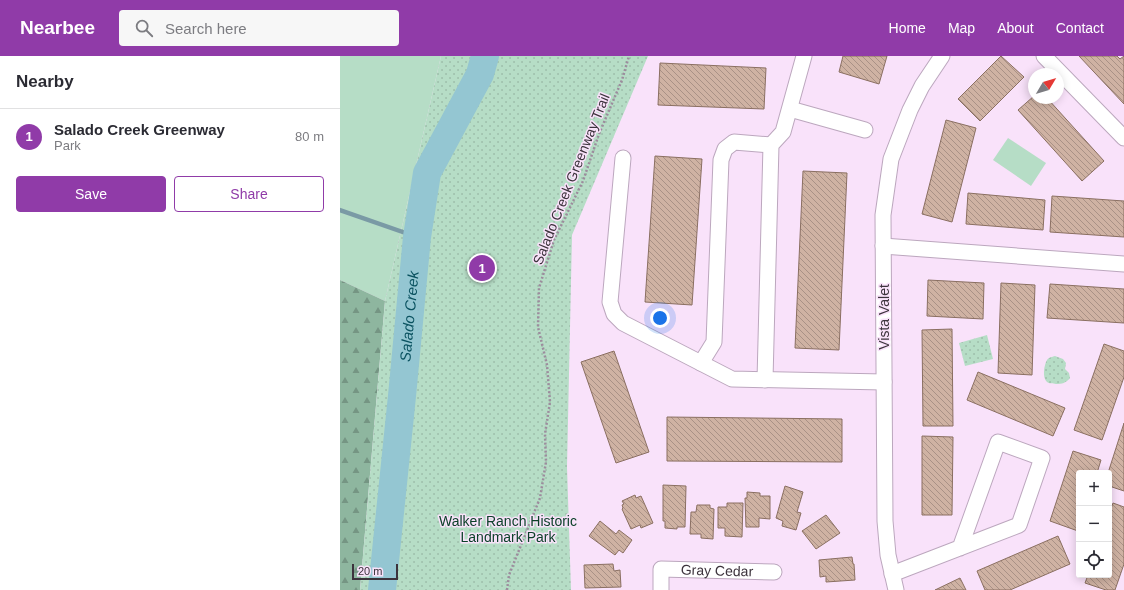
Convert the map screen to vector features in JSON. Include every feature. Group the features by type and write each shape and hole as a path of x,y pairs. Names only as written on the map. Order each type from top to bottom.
{"street":[{"path":"765,380 771,145 784,132 804,56"},
{"name":"Vista Valet","path":"896,590 888,555 885,521 883,215 891,159 910,110 922,86 942,56"},
{"path":"1044,56 1124,138"},
{"path":"790,109 866,130"},
{"path":"701,363 714,342 721,160 725,149 734,142 771,145"},
{"path":"623,158 610,302 614,314 623,323 732,379 884,382"},
{"path":"883,246 1124,264"},
{"path":"892,574 960,548 1019,525 1042,458 998,442 960,548"},
{"name":"Gray Cedar","path":"661,590 661,570 774,572"}],"path":[{"name":"Salado Creek Greenway Trail","path":"507,590 509,575 540,498 546,462 545,434 550,402 547,364 538,327 539,288 554,240 583,181 599,134 622,80 629,56"}],"green space":[{"path":"340,56 441,56 385,301 340,280"},
{"name":"Walker Ranch Historic Landmark Park","path":"441,56 648,56 572,235 567,467 571,590 360,590 385,301"},
{"path":"1008,138 1046,163 1031,186 993,160"},
{"path":"340,280 385,301 360,590 340,590"},
{"path":"987,335 993,359 965,366 959,343"},
{"path":"1055,356 1063,359 1066,363 1065,369 1069,373 1070,378 1067,381 1056,384 1047,382 1044,378 1044,368 1047,360"}],"building":[{"path":"843,56 887,56 879,84 839,72"},
{"path":"1001,56 1024,77 980,121 958,99"},
{"path":"1079,56 1117,56 1120,59 1124,56 1124,104"},
{"path":"660,63 766,68 764,109 658,105"},
{"path":"1028,101 1028,104 1052,104 1104,161 1082,181 1018,110"},
{"path":"946,120 976,128 952,222 922,214"},
{"path":"655,156 702,159 692,305 645,302"},
{"path":"803,171 847,173 839,350 795,348"},
{"path":"968,193 1045,200 1043,230 966,224"},
{"path":"1052,196 1124,201 1124,237 1050,232"},
{"path":"928,280 984,283 983,319 927,316"},
{"path":"1001,283 1035,285 1032,375 998,373"},
{"path":"1050,284 1124,289 1124,323 1047,318"},
{"path":"952,329 953,426 923,426 922,330"},
{"path":"1104,344 1124,351 1124,377 1102,440 1074,430"},
{"path":"614,351 649,452 616,463 581,362"},
{"path":"978,372 1065,408 1053,436 967,400"},
{"path":"667,417 842,419 842,462 667,461"},
{"path":"1124,423 1124,491 1112,487 1112,470 1109,470"},
{"path":"922,436 953,437 952,515 922,515"},
{"path":"1073,451 1101,460 1098,470 1076,470 1076,530 1050,521"},
{"path":"663,485 686,486 685,527 677,527 677,529 665,528 665,521 663,521"},
{"path":"785,486 803,492 797,512 801,513 796,530 782,526 783,521 776,518"},
{"path":"747,492 760,493 760,496 770,496 770,519 759,518 759,527 746,527 745,498 747,498"},
{"path":"635,495 636,498 641,496 653,523 641,528 640,525 631,529 622,509 622,505 624,504 622,501"},
{"path":"727,503 743,503 742,537 725,536 725,528 718,528 718,507 727,507"},
{"path":"1113,503 1124,507 1124,564 1115,590 1106,590 1085,583 1087,578 1112,578"},
{"path":"697,505 710,505 710,508 714,509 713,539 701,538 701,534 690,534 691,512 696,512"},
{"path":"826,515 840,533 816,549 802,531"},
{"path":"600,521 616,534 619,530 632,540 623,553 619,550 615,555 589,536"},
{"path":"1058,536 1070,564 1010,590 985,590 977,571"},
{"path":"852,557 855,580 826,582 826,576 820,577 819,560"},
{"path":"613,564 614,571 620,570 621,587 585,588 584,565"},
{"path":"960,578 966,590 935,590"}],"waterway":[{"name":"Salado Creek","path":"382,590 417,237 427,173 480,74 485,56"},
{"path":"340,210 417,237"}],"place":[{"name":"Salado Creek Greenway","path":"482,268"}]}
